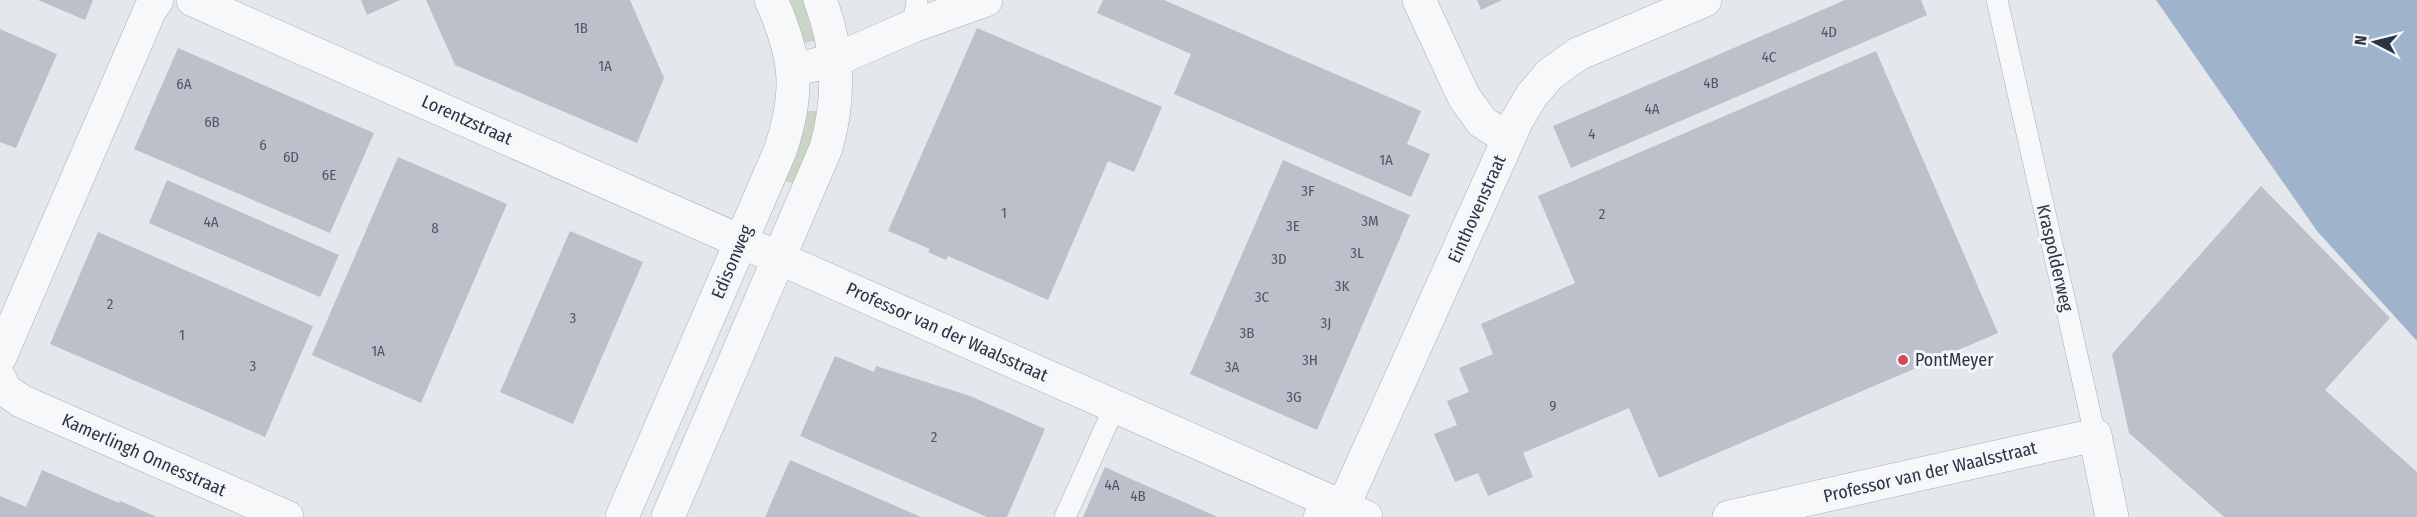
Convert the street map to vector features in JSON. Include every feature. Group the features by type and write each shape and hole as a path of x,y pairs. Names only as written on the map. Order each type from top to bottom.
{"street":[{"path":"0,357 150,10 157,0"},
{"name":"Lorentzstraat","path":"193,0 779,257"},
{"name":"Edisonweg","path":"621,517 741,241 788,126 793,103 793,70 784,33 771,0"},
{"path":"668,517 828,140 833,122 835,60 827,18 820,0"},
{"path":"793,70 835,60 915,13 986,0"},
{"path":"1419,0 1464,97 1482,122 1508,139"},
{"name":"Einthovenstraat","path":"1336,510 1508,139 1532,95 1556,69 1578,54 1706,0"},
{"name":"Professor van der Waalsstraat","path":"779,257 1115,406 1336,510"},
{"name":"Kamerlingh Onnesstraat","path":"2,384 21,401 287,517"},
{"name":"Professor van der Waalsstraat","path":"1730,517 2095,435"},
{"name":"Kraspolderweg","path":"2095,435 2112,517"}],"lane":[{"name":"Kraspolderweg","path":"1997,0 2095,435"},
{"path":"1065,517 1115,406"}],"green space":[{"path":"781,0 803,0 820,40 799,44"},
{"path":"801,111 824,111 799,186 780,179"}],"water":[{"path":"2156,0 2417,0 2417,341 2317,231"}],"building":[{"path":"38,0 93,0 85,20"},
{"path":"361,0 400,0 367,15"},
{"path":"426,0 630,0 664,78 637,143 455,65"},
{"path":"1103,0 1164,0 1421,111 1407,144 1430,154 1411,197 1174,94 1191,54 1097,13"},
{"path":"1477,0 1502,0 1481,10"},
{"path":"1845,0 1921,0 1927,15 1571,168 1553,126"},
{"path":"977,28 1162,107 1134,172 1108,161 1048,300 948,256 946,260 928,252 930,249 888,231"},
{"path":"0,29 57,54 16,148 0,142"},
{"path":"178,48 374,133 330,233 134,149"},
{"path":"1876,51 1998,333 1659,478 1629,408 1523,453 1533,477 1488,496 1478,473 1455,482 1434,434 1457,425 1447,401 1469,392 1459,368 1493,354 1481,324 1575,283 1538,196"},
{"path":"398,157 507,204 421,403 312,355"},
{"path":"1283,160 1410,215 1317,430 1190,374"},
{"path":"167,180 339,255 320,297 149,223"},
{"path":"2261,186 2390,318 2325,390 2417,472 2417,517 2224,517 2129,433 2112,354"},
{"path":"570,231 643,262 573,424 500,392"},
{"path":"98,232 313,326 265,437 50,344"},
{"path":"835,356 874,372 876,366 970,396 1045,429 1007,517 987,517 800,436"},
{"path":"790,460 921,517 765,517"},
{"path":"1105,467 1131,479 1218,517 1083,517"},
{"path":"42,470 157,517 0,517 0,496 26,507"}],"place":[{"name":"PontMeyer","path":"1903,360"}]}
